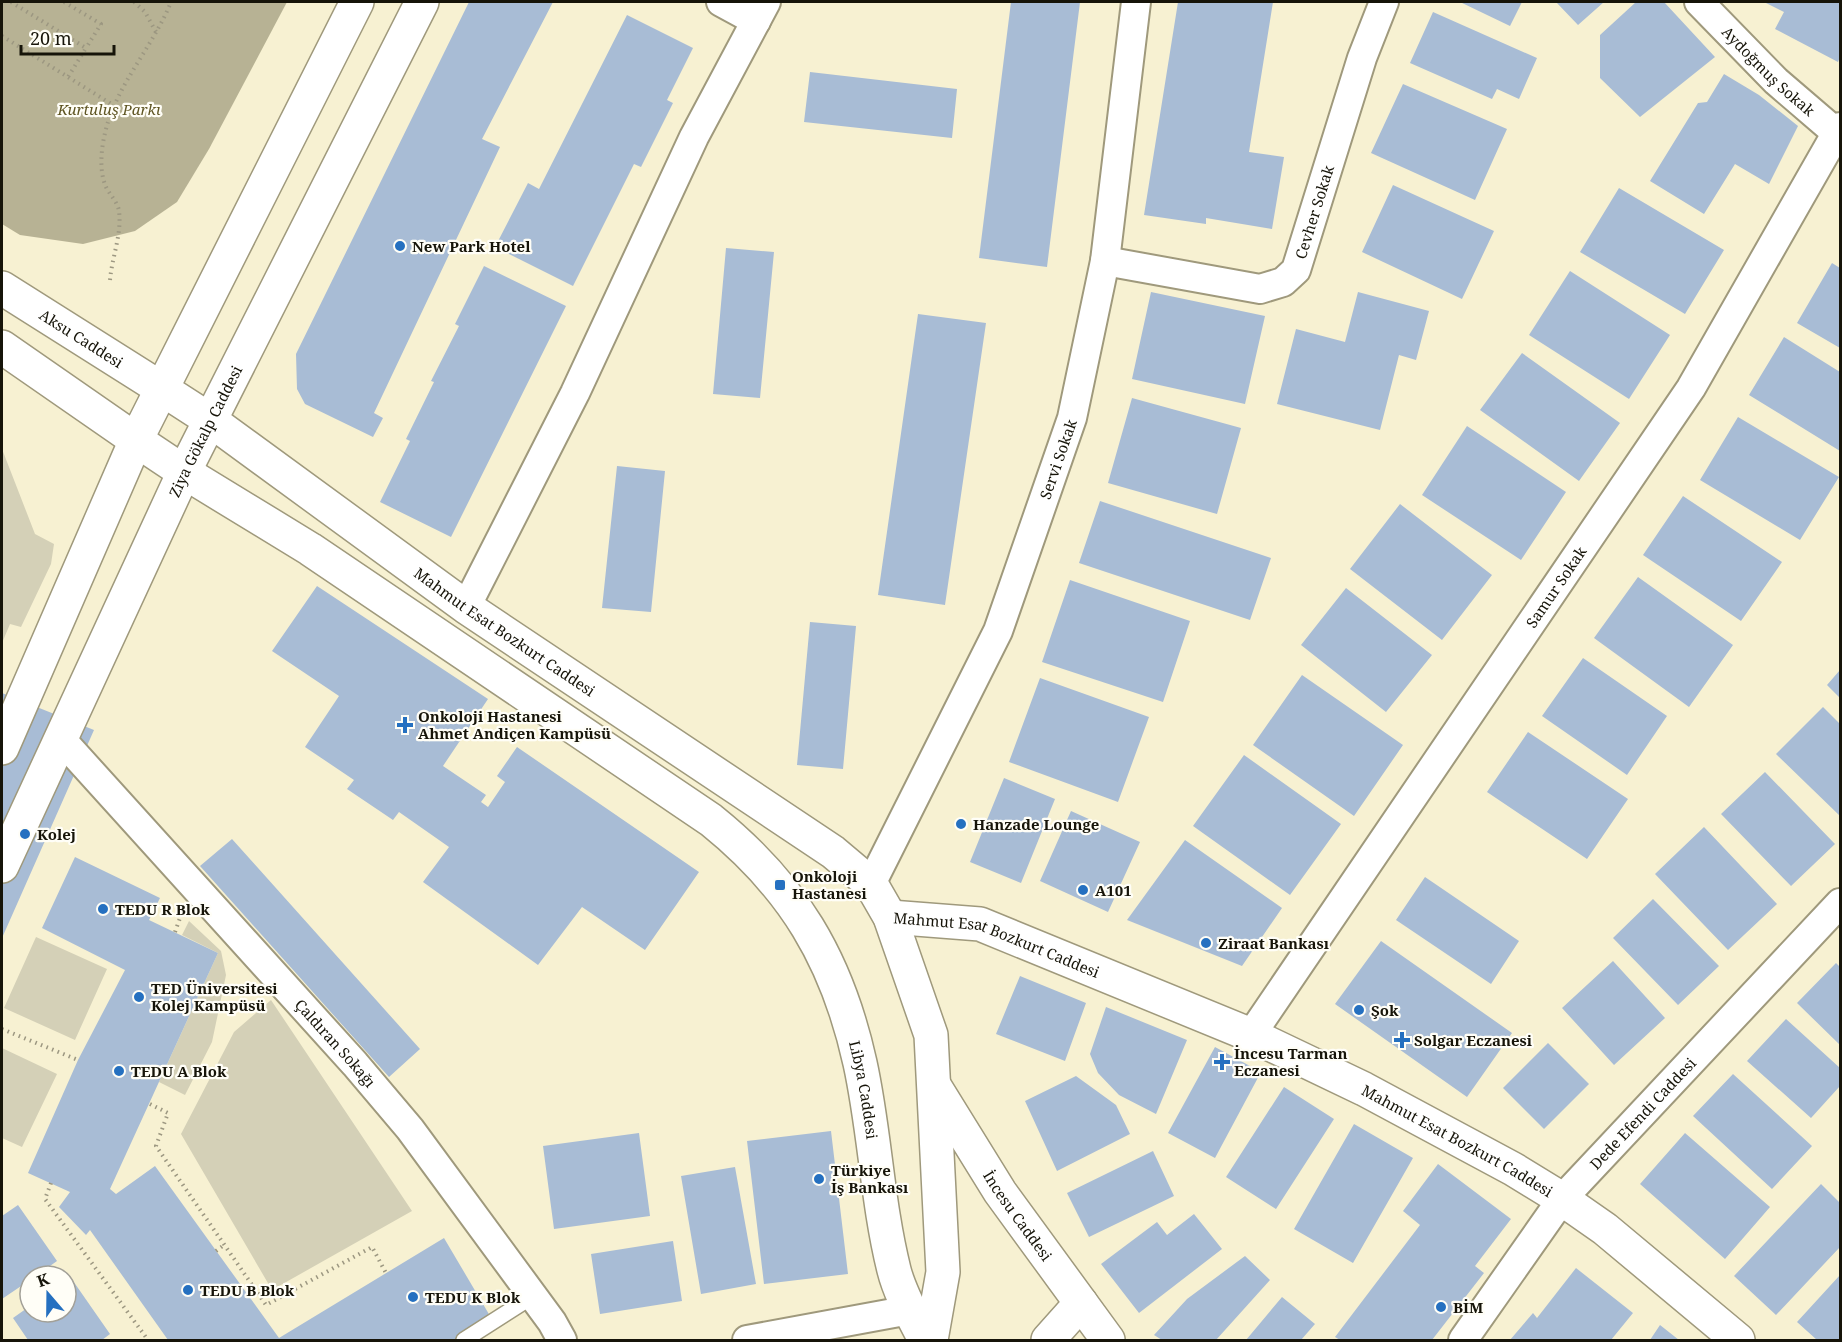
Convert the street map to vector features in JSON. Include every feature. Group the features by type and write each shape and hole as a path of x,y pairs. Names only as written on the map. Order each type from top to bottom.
{"main road":[{"path":"2,748 136,440 357,2"},
{"name":"Ziya Gökalp Caddesi","path":"2,866 184,472 422,2"},
{"name":"Aksu Caddesi","path":"2,288 210,420"},
{"path":"2,347 184,472"},
{"name":"Mahmut Esat Bozkurt Caddesi","path":"210,420 466,607 832,852 872,884 890,917 980,924 1251,1035 1374,1095 1514,1169 1562,1199 1605,1229 1738,1341"},
{"name":"Libya Caddesi","path":"184,472 310,549 711,820 759,862 801,914 832,973 860,1063 894,1271 925,1341"},
{"path":"890,917 931,1035 943,1272 931,1341"},
{"name":"İncesu Caddesi","path":"933,1085 1000,1192 1108,1341"},
{"path":"1048,1341 1081,1303"}],"street":[{"path":"466,607 575,393 694,137 761,11 721,2"},
{"name":"Servi Sokak","path":"872,884 998,631 1072,418 1105,261 1136,2"},
{"name":"Cevher Sokak","path":"1105,261 1260,289 1283,282 1296,270 1362,58 1384,2"},
{"name":"Aydoğmuş Sokak","path":"1699,2 1776,81 1839,132"},
{"name":"Samur Sokak","path":"1251,1035 1691,388 1839,132"},
{"name":"Çaldıran Sokağı","path":"60,738 362,1072 410,1129 533,1296 562,1341"},
{"name":"Dede Efendi Caddesi","path":"1463,1341 1562,1199 1837,915"},
{"path":"747,1341 910,1310"}],"lane":[{"path":"464,1341 533,1296"}],"path":[{"path":"11,2 86,48"},
{"path":"64,2 101,24 68,77"},
{"path":"134,2 145,12 157,33"},
{"path":"110,280 119,229 119,209 105,186 101,168 104,135 113,105 157,33 171,2"},
{"path":"2,36 113,105"},
{"path":"2,1029 78,1060"},
{"path":"150,1104 168,1113 156,1146 266,1305 372,1247 386,1273"},
{"path":"51,1183 45,1198 148,1341"},
{"path":"216,1251 224,1245"}],"shaded area":[{"path":"2,449 35,534 54,544 51,564 21,627 10,624 2,643"},
{"path":"189,921 221,951 226,975 212,1042 185,1095 159,1082 218,953 182,935"},
{"path":"36,937 107,969 75,1040 4,1008"},
{"path":"271,1000 412,1211 272,1290 181,1134 234,1032"},
{"path":"2,1048 57,1074 22,1147 2,1138"}],"green space":[{"name":"Kurtuluş Parkı","path":"2,2 287,2 209,149 177,202 135,231 83,244 20,235 2,224"}],"building":[{"name":"New Park Hotel","path":"469,2 553,2 482,139 500,147 374,413 383,418 373,437 305,404 297,389 296,354"},
{"path":"1011,2 1080,2 1047,267 979,258"},
{"path":"1178,2 1273,2 1249,152 1284,157 1272,229 1206,218 1206,224 1144,215"},
{"path":"1460,2 1522,2 1510,26"},
{"path":"1556,2 1604,2 1578,25"},
{"path":"1636,2 1664,2 1715,57 1640,117 1600,78 1600,35"},
{"path":"1764,2 1840,2 1840,57 1838,62 1775,29 1784,12"},
{"path":"1433,12 1537,58 1519,99 1497,89 1492,99 1410,63"},
{"path":"627,15 693,48 667,100 673,103 641,167 634,164 573,286 495,247 528,183 539,189"},
{"path":"810,72 957,89 952,138 804,122"},
{"path":"1724,74 1759,95 1798,126 1769,184 1735,164 1704,214 1650,181 1698,103 1707,102"},
{"path":"1403,84 1507,129 1475,200 1371,153"},
{"path":"1393,185 1494,231 1462,299 1362,252"},
{"path":"1619,188 1724,250 1685,314 1580,252"},
{"path":"726,248 774,252 760,398 713,394"},
{"path":"1832,263 1840,268 1840,348 1797,323"},
{"path":"484,266 566,306 451,537 380,502 410,441 406,439 434,382 431,381 459,326 455,324"},
{"path":"1570,271 1670,335 1629,399 1529,335"},
{"path":"1151,292 1265,316 1245,404 1132,379"},
{"path":"1358,292 1429,311 1416,360 1399,355 1380,430 1277,404 1296,329 1345,342"},
{"path":"918,314 986,323 945,605 878,595"},
{"path":"1784,337 1840,372 1840,451 1749,395"},
{"path":"1522,353 1620,423 1579,481 1480,410"},
{"path":"1132,398 1241,428 1217,514 1108,483"},
{"path":"1738,417 1839,477 1800,540 1700,480"},
{"path":"1467,426 1566,492 1521,560 1422,495"},
{"path":"617,466 665,471 651,612 602,608"},
{"path":"1683,496 1782,562 1741,621 1643,555"},
{"path":"1100,501 1271,558 1250,620 1079,563"},
{"path":"1400,504 1492,575 1442,640 1350,569"},
{"path":"1638,577 1733,645 1689,707 1594,638"},
{"path":"1070,580 1190,621 1163,702 1042,662"},
{"path":"317,586 488,699 443,766 486,795 481,802 488,807 505,782 497,776 517,747 699,872 645,950 582,907 538,965 423,882 449,847 399,812 393,820 347,789 354,780 305,747 339,696 272,651"},
{"path":"1346,588 1432,655 1386,712 1301,645"},
{"path":"810,622 856,626 843,769 797,765"},
{"path":"1583,658 1667,716 1627,775 1542,716"},
{"path":"1840,670 1840,698 1827,685"},
{"path":"1302,675 1403,745 1354,816 1253,745"},
{"path":"1040,678 1149,717 1118,802 1009,762"},
{"name":"Kolej","path":"2,693 94,730 2,938"},
{"path":"1823,707 1840,724 1840,816 1776,754"},
{"path":"1528,732 1628,799 1587,859 1487,792"},
{"path":"1244,755 1341,824 1290,895 1193,826"},
{"path":"1765,772 1835,844 1791,886 1721,814"},
{"path":"1004,778 1055,799 1021,883 970,862"},
{"path":"1071,811 1140,842 1108,912 1040,881"},
{"path":"1704,827 1777,904 1728,950 1655,874"},
{"path":"232,839 420,1049 389,1077 200,866"},
{"path":"1185,840 1282,908 1242,966 1127,920"},
{"path":"75,857 160,898 149,920 218,953 110,1189 116,1194 155,1166 279,1338 444,1238 493,1321 462,1340 168,1340 90,1230 86,1235 59,1207 70,1192 28,1173 78,1060 125,970 42,928"},
{"path":"1425,877 1519,941 1491,984 1396,920"},
{"path":"1653,899 1719,966 1678,1005 1613,938"},
{"path":"1381,941 1512,1033 1467,1097 1335,1004"},
{"path":"1613,961 1665,1018 1614,1065 1562,1008"},
{"path":"1836,963 1840,967 1840,1045 1797,1003"},
{"path":"1020,976 1086,1003 1065,1061 996,1034"},
{"path":"1106,1007 1187,1040 1156,1114 1119,1095 1098,1073 1090,1054"},
{"path":"1786,1019 1840,1068 1840,1086 1811,1118 1747,1061"},
{"path":"1548,1043 1589,1084 1544,1129 1503,1088"},
{"path":"1215,1047 1261,1072 1215,1158 1168,1133"},
{"path":"1733,1074 1812,1146 1772,1189 1693,1116"},
{"path":"1076,1076 1116,1105 1130,1134 1057,1171 1025,1101"},
{"path":"1284,1087 1334,1119 1276,1209 1226,1177"},
{"path":"1354,1124 1413,1158 1353,1263 1294,1229"},
{"path":"831,1131 848,1274 764,1284 747,1141"},
{"path":"639,1133 650,1216 554,1229 543,1146"},
{"path":"1685,1133 1770,1207 1725,1259 1640,1184"},
{"path":"1153,1151 1174,1196 1089,1237 1067,1193"},
{"path":"1438,1164 1511,1219 1475,1266 1484,1273 1432,1340 1340,1340 1335,1337 1420,1225 1403,1211"},
{"path":"735,1167 756,1284 701,1294 681,1176"},
{"path":"1821,1184 1840,1203 1840,1247 1776,1315 1734,1276"},
{"path":"18,1205 57,1261 53,1264 18,1264 18,1288 2,1299 2,1216"},
{"path":"1194,1214 1222,1249 1139,1313 1101,1264 1157,1222 1167,1235"},
{"path":"673,1241 682,1301 600,1314 591,1254"},
{"path":"1245,1256 1270,1280 1216,1340 1162,1340 1154,1335 1187,1299"},
{"path":"1576,1268 1633,1313 1611,1340 1510,1340 1533,1313 1537,1318"},
{"path":"1840,1275 1840,1340 1817,1340 1797,1322"},
{"path":"78,1288 110,1334 102,1340 28,1340 13,1318 18,1314 18,1324 78,1324"},
{"path":"1282,1297 1315,1324 1301,1340 1246,1340"},
{"path":"1660,1325 1679,1340 1650,1340"}],"place":[{"name":"New Park Hotel","path":"400,246"},
{"name":"Onkoloji Hastanesi Ahmet Andiçen Kampüsü","path":"405,725"},
{"name":"Hanzade Lounge","path":"961,824"},
{"name":"Kolej","path":"25,834"},
{"name":"Onkoloji Hastanesi","path":"780,885"},
{"name":"A101","path":"1083,890"},
{"name":"TEDU R Blok","path":"103,909"},
{"name":"Ziraat Bankası","path":"1206,943"},
{"name":"TED Üniversitesi Kolej Kampüsü","path":"139,997"},
{"name":"Şok","path":"1359,1010"},
{"name":"Solgar Eczanesi","path":"1402,1040"},
{"name":"İncesu Tarman Eczanesi","path":"1222,1062"},
{"name":"TEDU A Blok","path":"119,1071"},
{"name":"Türkiye İş Bankası","path":"819,1179"},
{"name":"TEDU B Blok","path":"188,1290"},
{"name":"TEDU K Blok","path":"413,1297"},
{"name":"BİM","path":"1441,1307"}]}
